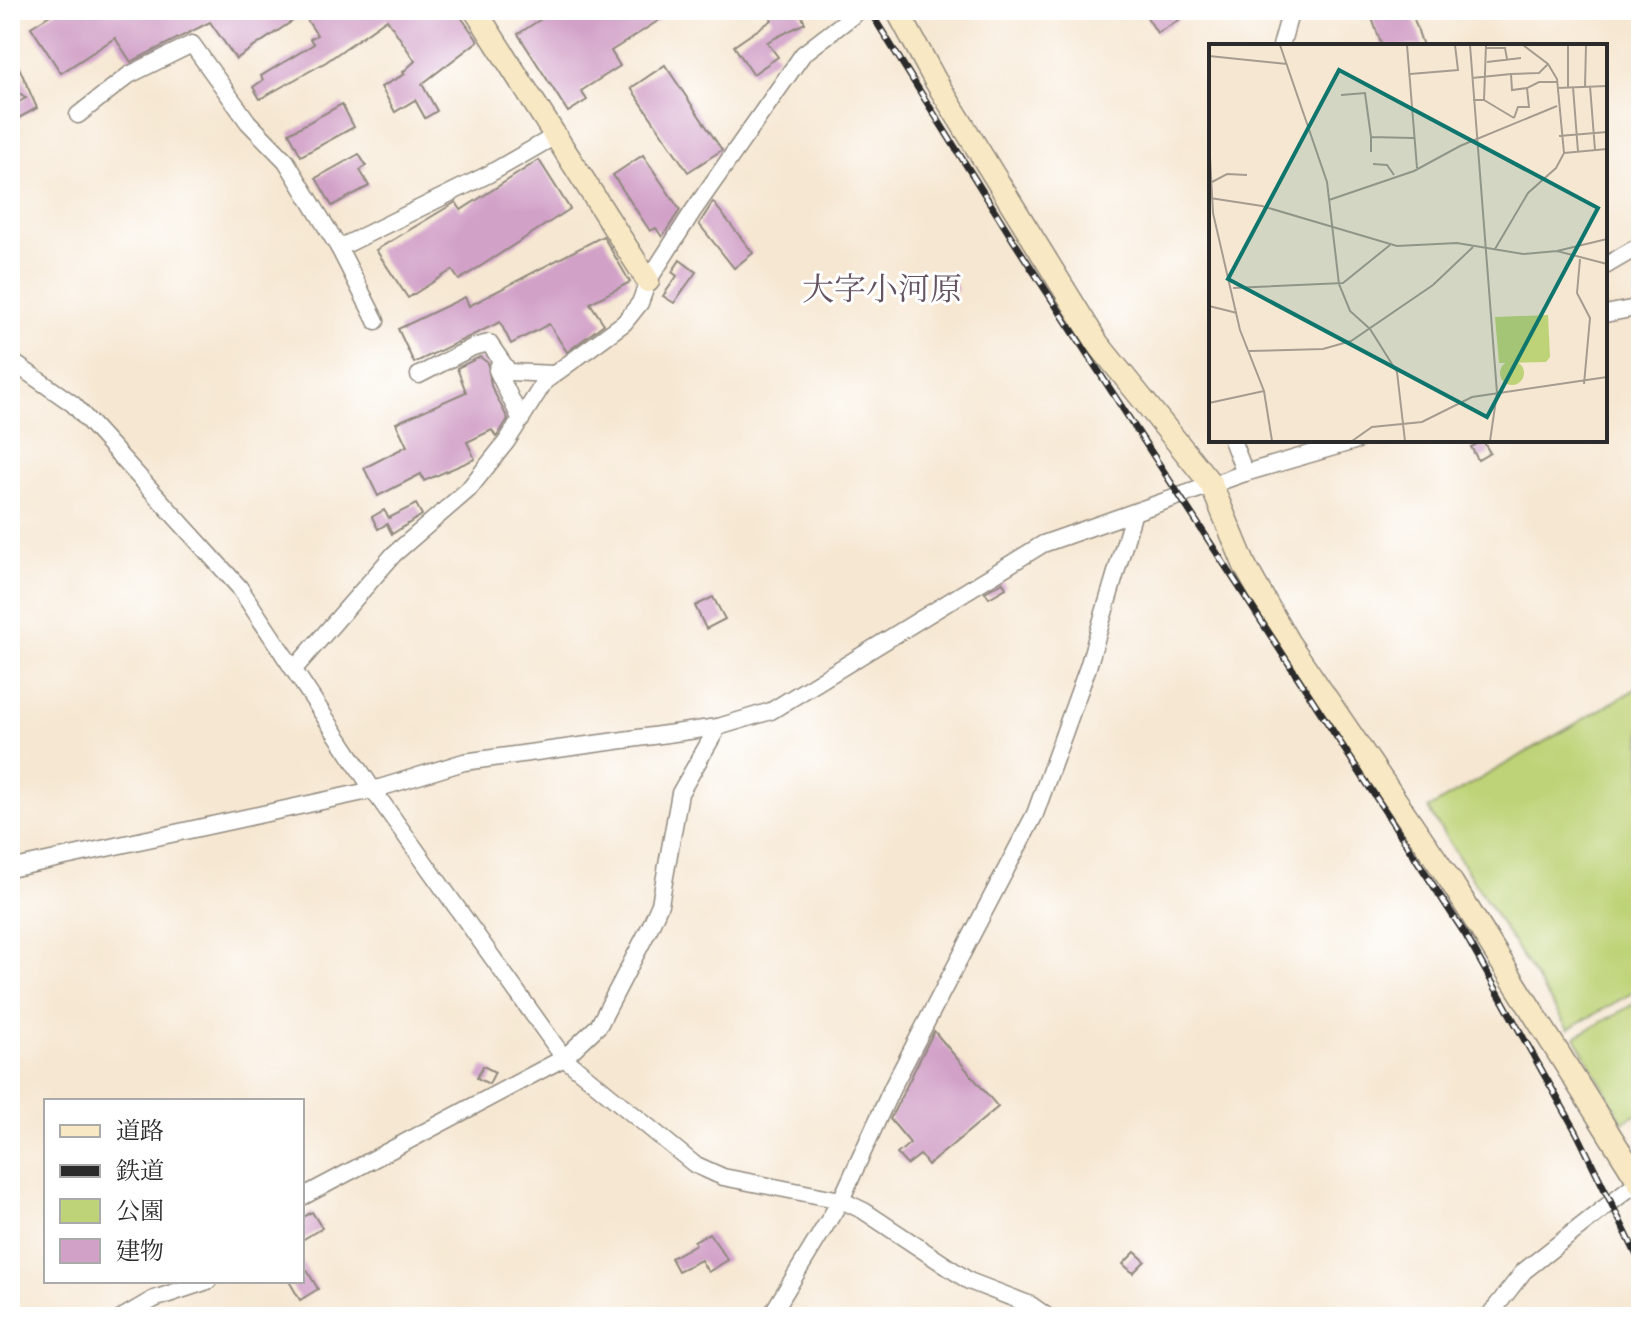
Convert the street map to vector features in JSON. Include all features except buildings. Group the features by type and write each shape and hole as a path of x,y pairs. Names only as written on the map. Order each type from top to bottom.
{"street":[{"path":"475,10 648,281"},
{"path":"295,668 394,554 468,490 554,374 624,323 640,303 648,281 803,54 860,10"},
{"path":"897,10 935,80 1098,344 1211,484 1245,566 1288,642 1452,883 1640,1181 1524,1271 1488,1317"},
{"path":"1282,44 1291,10"},
{"path":"78,115 129,75 192,44 248,122 286,161 339,248 376,321"},
{"path":"339,248 489,174 555,136"},
{"path":"1607,265 1641,245"},
{"path":"1607,314 1641,307"},
{"path":"419,375 473,347 489,343 509,372 554,374"},
{"path":"10,360 73,404 239,587 373,790 564,1058 694,1164 723,1177 841,1200 864,1211 969,1281 1031,1305 1048,1317"},
{"path":"500,362 497,370 521,420"},
{"path":"1233,442 1245,473"},
{"path":"10,869 373,790 464,762 718,727 771,711 1043,544 1133,515 1211,484 1351,442"},
{"path":"770,1317 841,1200 893,1086 1035,814 1088,667 1133,515"},
{"path":"304,1196 564,1058 599,1025 660,904 680,793 718,727"},
{"path":"123,1317 154,1299 202,1283"}],"green space":[{"path":"1641,686 1641,988 1568,1029 1428,809"},
{"path":"1641,1000 1641,1112 1623,1122 1575,1037"}],"railway":[{"path":"869,10 1015,243 1465,934 1577,1133 1641,1264"}],"district":[{"name":"大字小河原","path":"882,289"}]}
